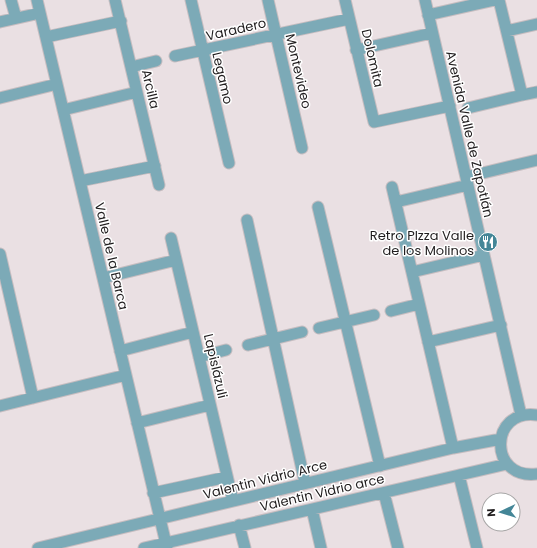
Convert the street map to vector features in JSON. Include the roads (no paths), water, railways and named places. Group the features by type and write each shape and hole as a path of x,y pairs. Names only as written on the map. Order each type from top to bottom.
{"street":[{"path":"11,0 16,18"},
{"name":"Valle de la Barca","path":"37,0 166,545"},
{"name":"Arcilla","path":"115,0 159,184"},
{"name":"Legamo","path":"191,0 229,163"},
{"name":"Montevideo","path":"268,0 302,148"},
{"name":"Dolomita","path":"345,0 374,122 450,106"},
{"name":"Avenida Valle de Zapotlán","path":"424,0 522,415"},
{"path":"428,15 495,0"},
{"path":"499,0 522,95"},
{"path":"0,22 40,12"},
{"name":"Varadero","path":"174,56 349,19"},
{"path":"46,37 120,21"},
{"path":"507,31 537,24"},
{"path":"356,50 432,33"},
{"path":"131,67 156,61"},
{"path":"0,98 57,84"},
{"path":"63,110 137,92"},
{"path":"468,108 537,92"},
{"path":"396,202 537,161"},
{"path":"80,181 155,166"},
{"path":"392,187 453,448"},
{"path":"318,207 380,466"},
{"path":"247,220 305,483"},
{"name":"Lapislázuli","path":"171,238 233,501"},
{"path":"0,254 34,398"},
{"path":"412,272 484,255"},
{"path":"103,278 176,260"},
{"path":"391,311 419,304"},
{"path":"319,328 374,315"},
{"path":"428,342 501,326"},
{"path":"120,351 193,332"},
{"path":"248,345 302,332"},
{"path":"199,357 226,350"},
{"path":"0,406 126,375"},
{"path":"137,423 210,405"},
{"path":"537,415 522,415 508,424 500,439 500,448 507,464 521,473 537,474"},
{"name":"Valentin Vidrio Arce","path":"38,548 453,448 500,439"},
{"name":"Valentin Vidrio arce","path":"144,548 166,545 239,525 507,464"},
{"path":"459,475 477,548"},
{"path":"153,494 227,477"},
{"path":"384,492 398,548"},
{"path":"312,509 321,548"},
{"path":"239,525 245,548"}],"place":[{"name":"Retro PIzza Valle de los Molinos","path":"488,242"}]}
